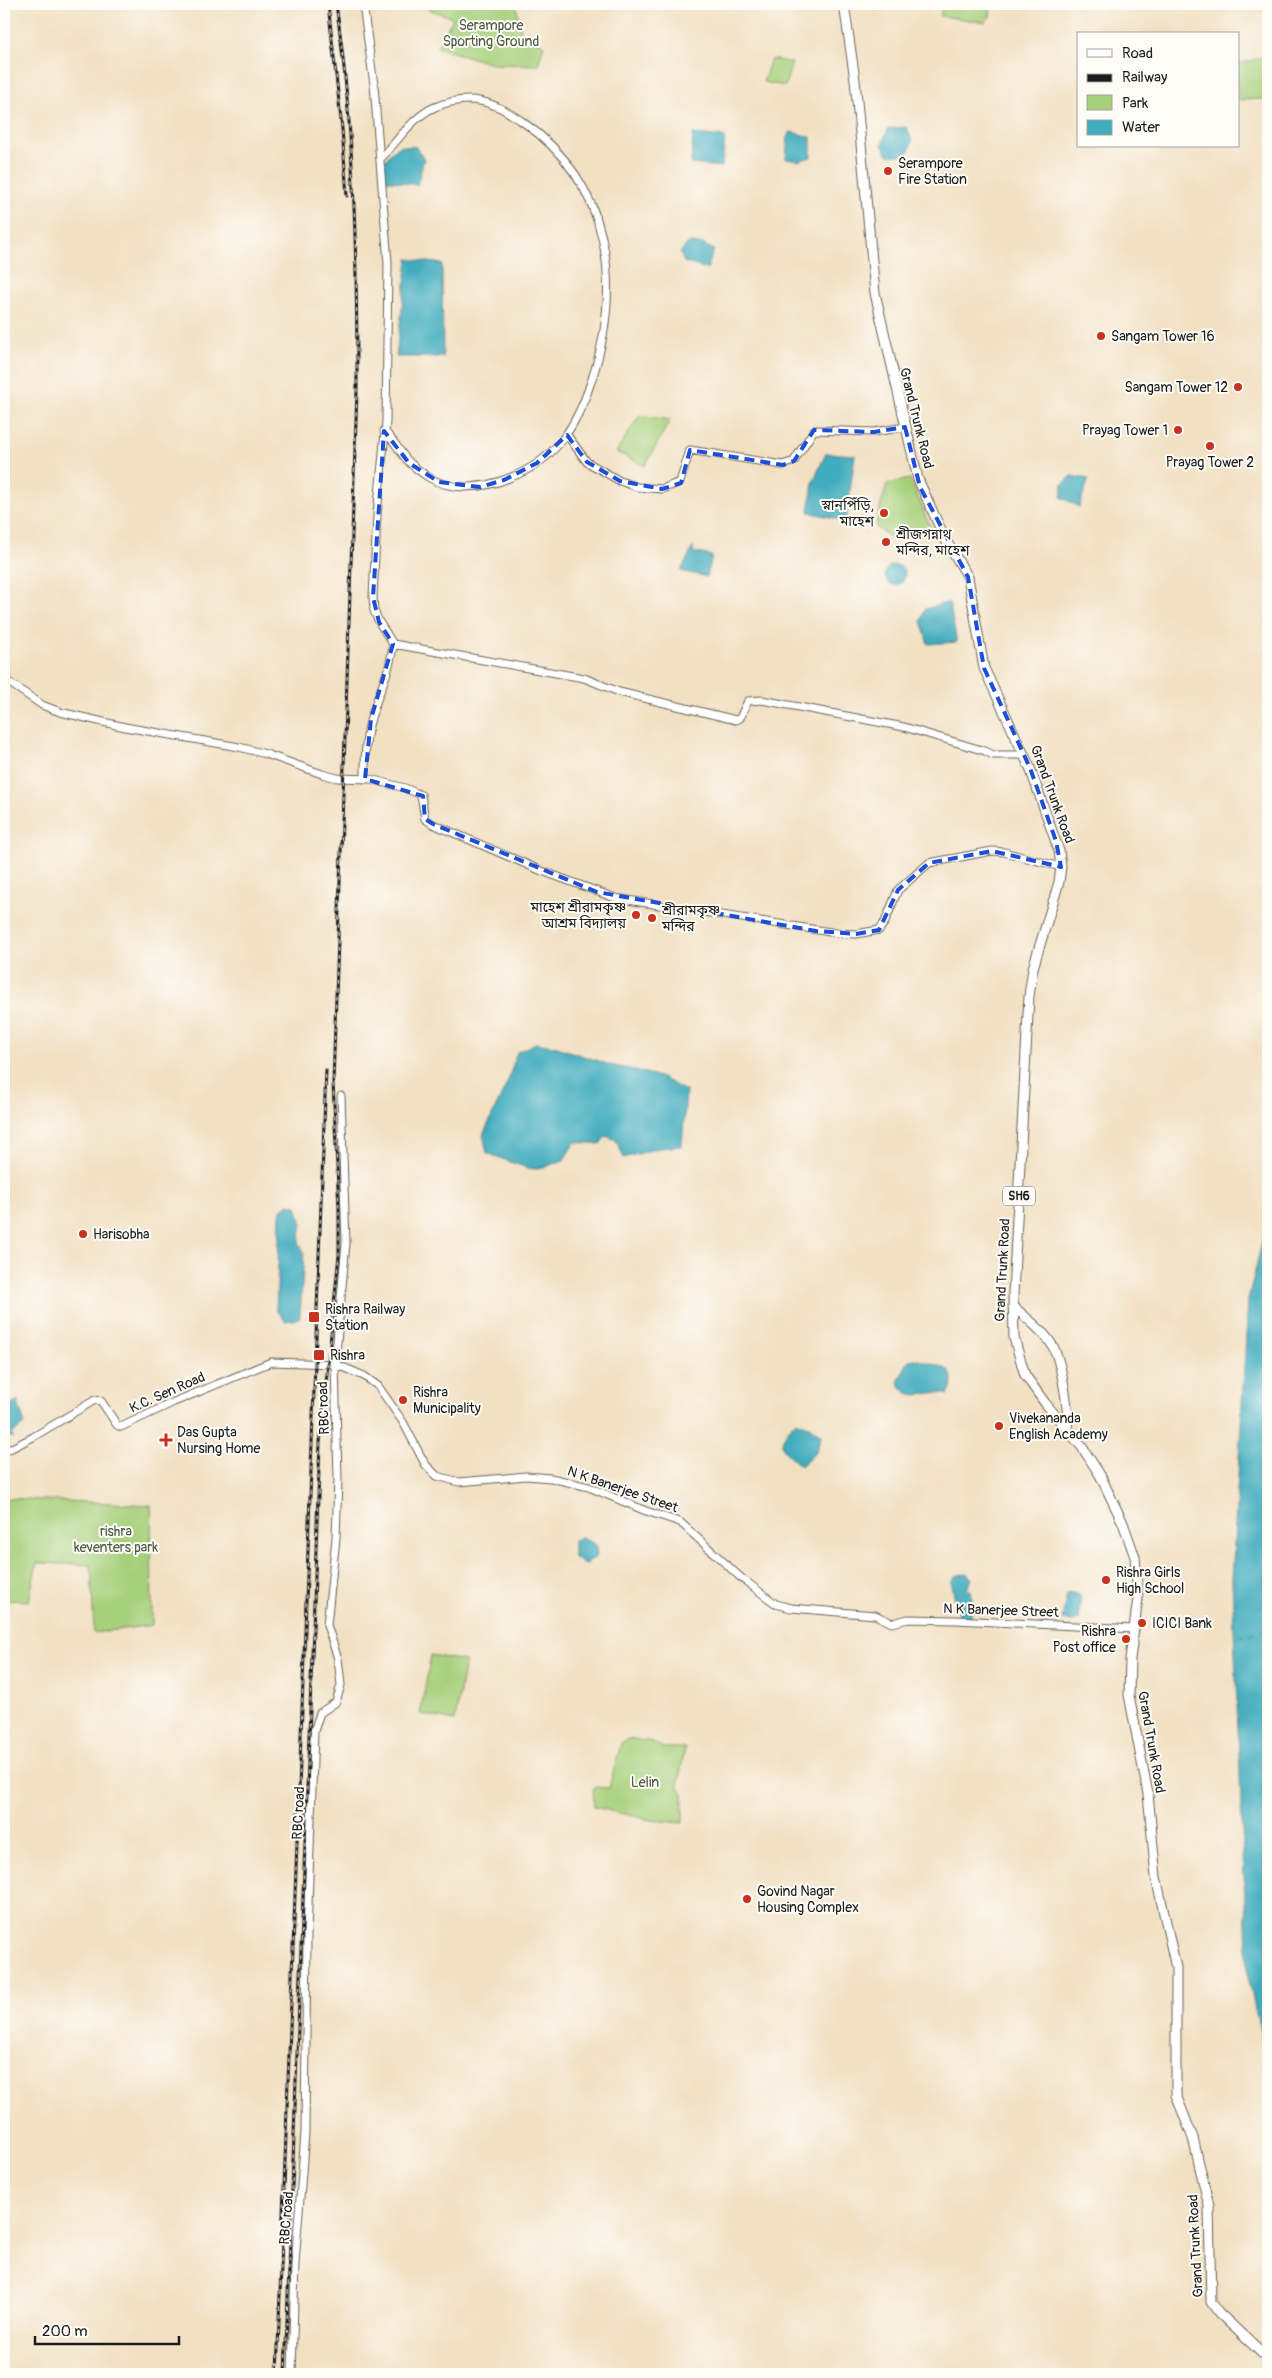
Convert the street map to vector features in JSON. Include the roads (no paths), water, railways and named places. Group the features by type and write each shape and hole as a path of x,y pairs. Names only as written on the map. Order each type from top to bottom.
{"main road":[{"name":"Grand Trunk Road","path":"844,4 855,80 874,288 905,427 923,492 945,539 968,577 978,643 988,679 1025,755 1056,841 1061,868 1055,897 1032,972 1029,996 1013,1306 1015,1346 1025,1375 1036,1393 1100,1475 1133,1548 1139,1585 1129,1666 1128,1695 1148,1794 1156,1877 1176,1968 1176,2095 1193,2138 1209,2206 1211,2302 1219,2313 1268,2359"},
{"path":"1013,1306 1048,1339 1056,1354 1068,1414 1066,1429"}],"street":[{"path":"362,4 374,85 388,263 388,354 373,597 374,612 393,644 388,673 370,719 365,750 365,779"},
{"path":"381,158 403,132 421,116 435,108 462,100 481,100 498,106 540,133 559,152 576,176 587,197 604,248 608,303 604,337 597,365 581,410 566,436 554,450 517,476 480,487 456,485 428,477 409,463 384,432"},
{"path":"566,436 587,462 620,481 636,487 662,489 680,482 690,450 783,465 794,461 814,430 874,432 905,427"},
{"path":"393,644 584,678 619,692 736,720 740,718 748,701 762,700 904,727 985,751 993,756 1025,755"},
{"path":"4,679 42,705 60,712 125,727 239,747 266,754 332,777 365,779 406,788 421,795 425,819 432,824 542,872 606,895 646,903 816,931 856,934 879,930 885,922 898,890 929,863 992,851 1061,868"},
{"name":"RBC road","path":"292,2374 295,2264 306,2133 307,1936 314,1731 320,1712 336,1702 341,1685 338,1659 327,1625 336,1538 338,1479 334,1364 345,1267 346,1205 341,1096"},
{"name":"K.C. Sen Road","path":"4,1452 96,1400 101,1401 117,1425 121,1427 174,1402 271,1362 334,1364"},
{"name":"N K Banerjee Street","path":"334,1364 364,1376 382,1391 403,1422 424,1464 437,1476 459,1482 526,1476 551,1478 589,1487 646,1511 680,1522 740,1577 776,1604 800,1609 875,1615 892,1623 908,1620 946,1620 1135,1629"}],"water":[{"path":"907,127 912,141 908,154 889,156 882,145 888,129"},
{"path":"791,132 811,137 811,157 798,161 786,159 788,134"},
{"path":"693,134 725,137 722,167 691,164"},
{"path":"400,146 416,147 424,159 417,185 386,180 384,176 384,166 388,156"},
{"path":"688,243 702,244 714,250 707,269 684,262 680,253"},
{"path":"408,259 442,264 443,357 396,357"},
{"path":"826,453 855,455 846,521 809,512 813,482"},
{"path":"1072,476 1089,479 1079,507 1061,497 1063,484"},
{"path":"693,547 693,552 712,556 707,577 681,571"},
{"path":"895,565 902,568 905,575 902,582 895,585 888,582 885,575 888,568"},
{"path":"949,602 957,642 928,644 921,621 925,609"},
{"path":"536,1043 557,1047 610,1065 662,1078 686,1091 682,1146 658,1148 624,1158 616,1140 606,1136 600,1144 575,1142 563,1161 536,1169 487,1153 483,1135 508,1081 517,1052"},
{"path":"289,1204 297,1206 302,1224 299,1243 304,1252 300,1317 285,1321 276,1310 280,1216 281,1210"},
{"path":"1268,1217 1268,2067 1248,1977 1232,1579 1248,1300"},
{"path":"915,1359 937,1365 949,1372 952,1377 952,1385 948,1395 935,1393 915,1395 903,1389 898,1382 909,1360"},
{"path":"17,1400 25,1424 12,1434 13,1438 7,1436 4,1438 4,1407 14,1404"},
{"path":"796,1421 809,1426 821,1435 817,1451 801,1466 787,1454 782,1445 782,1440"},
{"path":"580,1537 596,1545 597,1556 585,1565 574,1558 574,1540"},
{"path":"967,1573 972,1579 967,1589 970,1590 972,1595 971,1619 960,1619 951,1582 955,1576"},
{"path":"1067,1592 1081,1597 1078,1620 1073,1622 1062,1620"}],"railway":[{"path":"328,4 342,129 347,196"},
{"path":"285,2374 320,1443 339,1255 339,1209 333,1083 357,391 354,198 347,101 336,4"},
{"path":"277,2374 326,1070"}],"place":[{"name":"Serampore Fire Station","path":"888,171"},
{"name":"Sangam Tower 16","path":"1101,336"},
{"name":"Sangam Tower 12","path":"1238,387"},
{"name":"Prayag Tower 1","path":"1178,430"},
{"name":"Prayag Tower 2","path":"1210,446"},
{"name":"স্নানপিঁড়ি, মাহেশ","path":"884,513"},
{"name":"শ্রীজগন্নাথ মন্দির, মাহেশ","path":"886,542"},
{"name":"মাহেশ শ্রীরামকৃষ্ণ আশ্রম বিদ্যালয়","path":"636,915"},
{"name":"শ্রীরামকৃষ্ণ মন্দির","path":"652,918"},
{"name":"Harisobha","path":"83,1234"},
{"name":"Rishra Railway Station","path":"314,1317"},
{"name":"Rishra","path":"319,1355"},
{"name":"Rishra Municipality","path":"403,1400"},
{"name":"Vivekananda English Academy","path":"999,1426"},
{"name":"Das Gupta Nursing Home","path":"166,1440"},
{"name":"Rishra Girls High School","path":"1106,1580"},
{"name":"ICICI Bank","path":"1142,1623"},
{"name":"Rishra Post office","path":"1126,1639"},
{"name":"Govind Nagar Housing Complex","path":"747,1899"}],"park label":[{"name":"Serampore Sporting Ground","path":"491,33"},
{"name":"rishra keventers park","path":"116,1539"},
{"name":"Lelin","path":"645,1782"}]}
